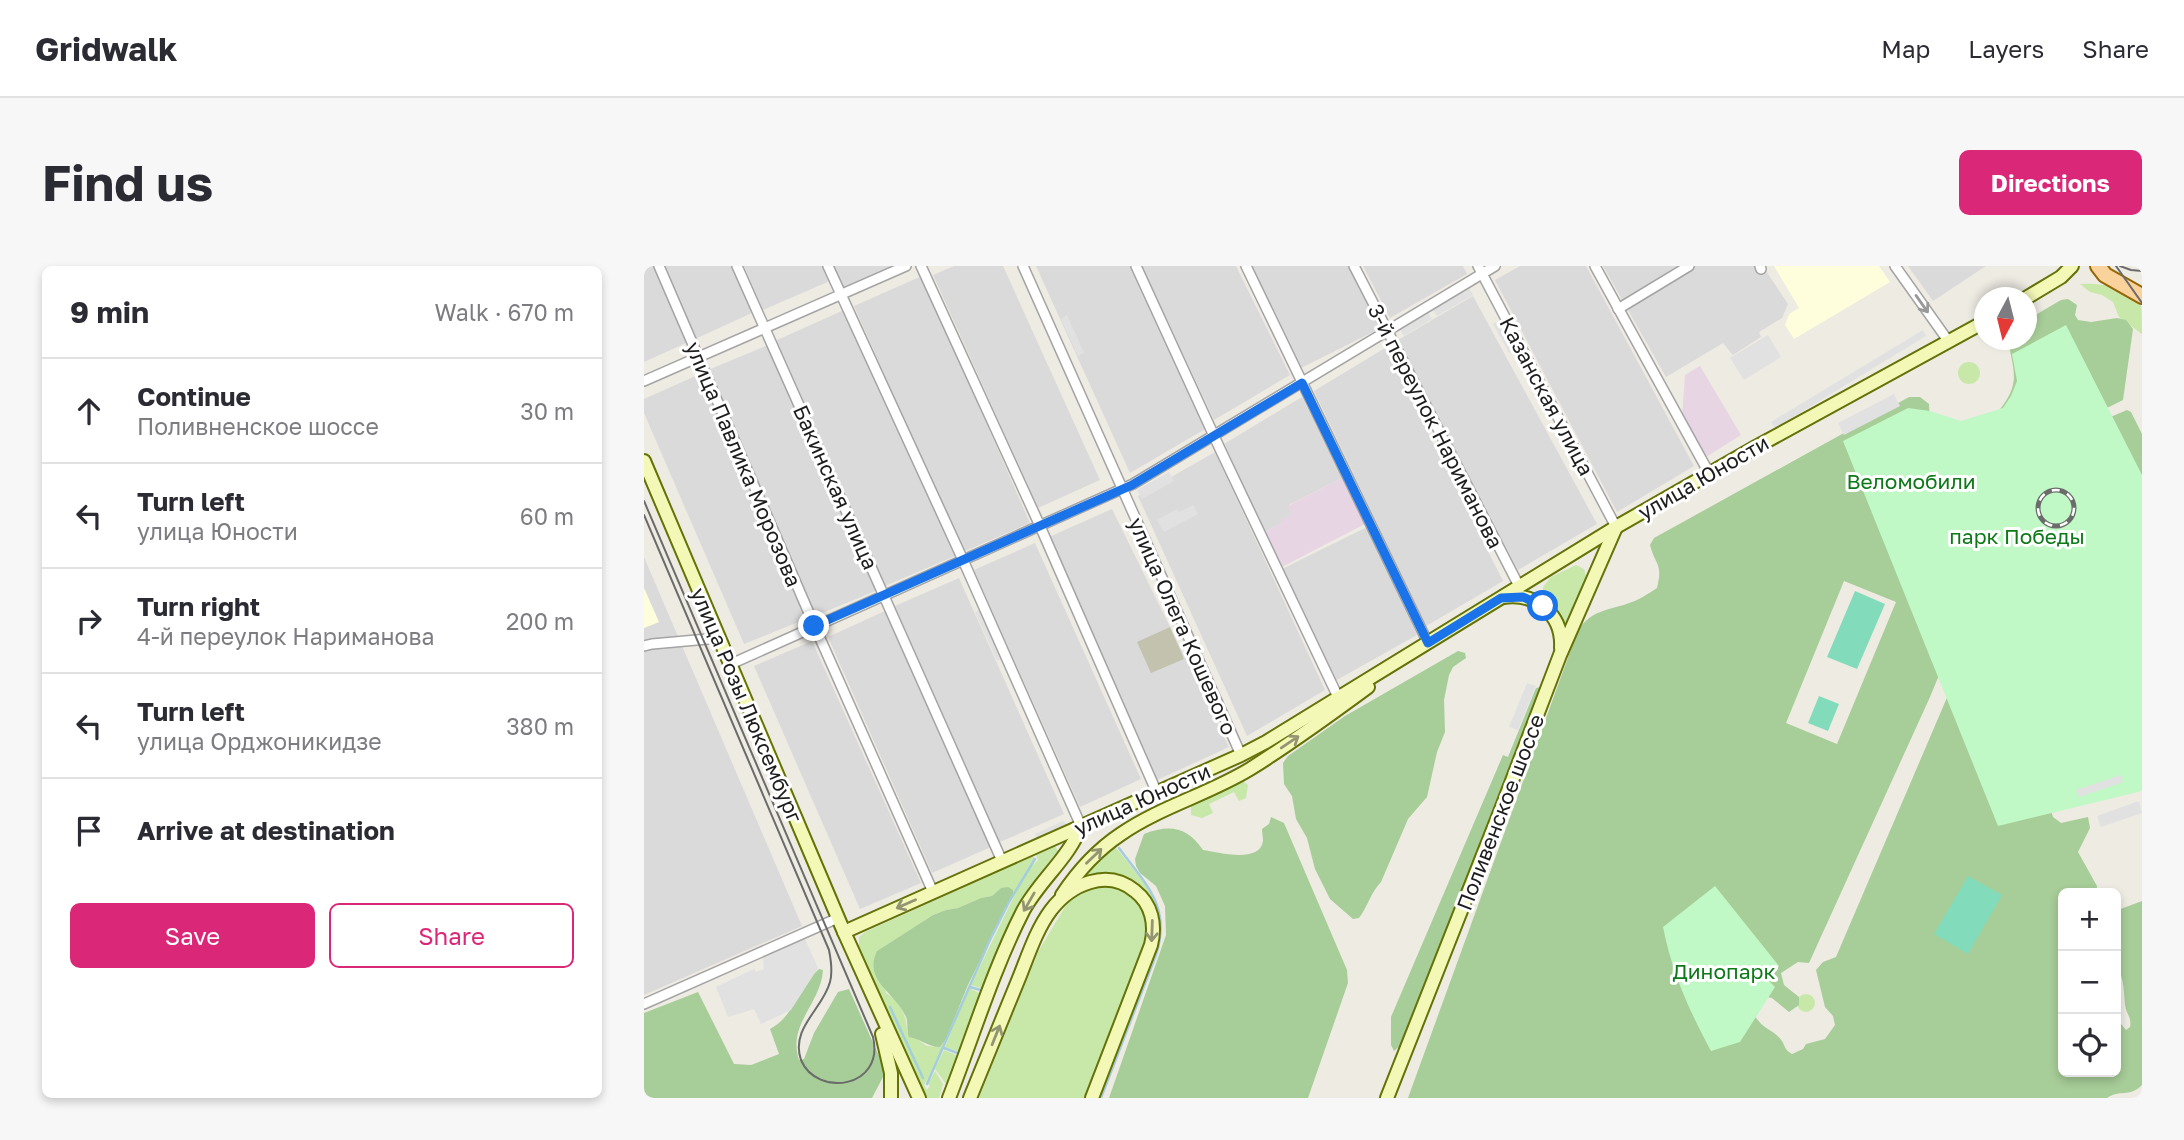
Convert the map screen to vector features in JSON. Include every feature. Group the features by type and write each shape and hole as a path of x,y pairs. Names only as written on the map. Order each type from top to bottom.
{"main road":[{"path":"2037,291 2061,277 2072,266"},
{"path":"2098,266 2105,275 2142,296"},
{"name":"улица Юности","path":"844,932 1241,755 1616,527 1974,328"},
{"name":"улица Розы Люксембург","path":"644,461 851,948"},
{"name":"Поливенское шоссе","path":"1387,1098 1503,807 1560,655 1616,527"},
{"path":"1501,598 1523,597 1543,606 1551,613 1560,633 1560,655"},
{"name":"улица Юности","path":"970,1098 1031,948 1052,909 1075,875 1097,853 1121,833 1148,818 1248,770 1428,643"},
{"path":"949,1098 1008,943 1036,890 1074,843 1081,826"},
{"path":"1052,909 1083,884 1097,880 1113,880 1139,895 1148,907 1153,922 1151,945 1092,1098"},
{"path":"851,948 887,1047 891,1098"},
{"path":"851,948 919,1098"}],"street":[{"name":"улица Павлика Морозова","path":"659,266 814,626 933,892"},
{"name":"Бакинская улица","path":"737,266 1002,861"},
{"path":"828,266 1081,826"},
{"path":"644,381 906,266"},
{"path":"921,266 1040,526 1157,793"},
{"name":"улица Олега Кошевого","path":"1023,266 1241,755"},
{"path":"1136,266 1338,697"},
{"path":"1246,266 1428,643"},
{"name":"3-й переулок Нариманова","path":"1354,266 1519,586"},
{"path":"731,664 1123,489 1388,331 1480,270 1495,266"},
{"path":"1595,266 1709,474"},
{"path":"1618,309 1689,266"},
{"path":"1895,266 1949,342"},
{"name":"Казанская улица","path":"1480,270 1616,527"},
{"path":"644,646 719,638"},
{"path":"644,1004 838,918"}],"shaded area":[{"path":"644,266 654,266 688,342 644,362"},
{"path":"664,266 733,266 754,312 695,339"},
{"path":"744,266 825,266 832,280 763,310"},
{"path":"831,266 900,266 842,291"},
{"path":"954,266 1003,266 1100,480 1038,508 933,275"},
{"path":"1036,266 1130,266 1207,428 1130,473"},
{"path":"1142,266 1236,266 1290,375 1214,420"},
{"path":"1252,266 1348,266 1381,328 1301,368"},
{"path":"1363,266 1463,266 1467,274 1390,318"},
{"path":"1520,266 1586,266 1694,466 1617,512 1495,280"},
{"path":"1603,266 1756,266 1761,274 1766,271 1788,304 1782,318 1759,332 1761,337 1733,355 1723,343 1666,377"},
{"path":"1774,266 1879,266 1890,282 1794,339 1785,325 1789,314 1799,308"},
{"path":"1908,266 1986,266 1933,301"},
{"path":"922,276 1030,523 963,552 854,306"},
{"path":"1469,288 1473,295 1437,316 1433,310"},
{"path":"1473,296 1597,524 1518,570 1398,340"},
{"path":"844,310 955,556 885,586 775,341"},
{"path":"1428,313 1432,319 1404,336 1400,330"},
{"path":"1067,315 1084,353 1078,356 1061,319"},
{"path":"1500,320 1516,350 1509,353 1493,324"},
{"path":"1923,330 1926,336 1775,428 1771,422"},
{"path":"1768,335 1781,357 1744,380 1730,358"},
{"path":"768,345 878,590 815,616 708,370"},
{"path":"1385,348 1503,581 1426,626 1314,391"},
{"path":"1700,366 1741,435 1706,457 1682,417 1685,375"},
{"path":"700,374 806,619 744,644 644,413 644,399"},
{"path":"1894,394 1900,406 1844,435 1838,423"},
{"path":"1302,397 1342,478 1289,505 1292,514 1265,532 1224,444"},
{"path":"1215,452 1325,690 1247,736 1138,496"},
{"path":"1169,472 1174,481 1142,499 1137,490"},
{"path":"1342,478 1365,524 1282,567 1265,532 1292,514 1288,506"},
{"path":"1193,505 1198,514 1164,532 1157,520 1177,509 1179,512"},
{"path":"1112,509 1229,747 1157,780 1049,537"},
{"path":"1367,527 1417,635 1335,681 1282,569"},
{"path":"1035,543 1141,779 1080,807 974,570"},
{"path":"644,557 802,926 644,995"},
{"path":"959,578 1064,814 1000,842 895,606"},
{"path":"644,588 659,622 644,628"},
{"path":"887,610 991,847 932,873 828,637"},
{"path":"980,610 1002,659 997,661 975,612"},
{"path":"1170,627 1184,659 1151,673 1137,642"},
{"path":"812,641 921,883 860,909 754,666"},
{"path":"1527,683 1536,686 1518,730 1509,727"},
{"path":"2121,775 2123,782 2079,797 2076,790"},
{"path":"2139,801 2142,813 2101,827 2097,816"},
{"path":"1063,821 1068,826 1037,839 1035,834"},
{"path":"805,939 818,968 791,1010 761,1024 754,1009 728,1017 716,987 754,969 756,972 764,969 763,958"}],"green space":[{"path":"2080,284 2105,285 2137,300 2141,306 2142,334 2119,317 2113,302 2090,292"},
{"path":"2068,299 2077,305 2075,315 2078,320 2091,322 2117,318 2126,320 2133,329 2123,400 2105,409 2029,388 1998,412 2013,385 2014,370 2010,350 2037,350 2037,314 2061,300"},
{"name":"парк Победы","path":"2066,325 2142,475 2142,791 1998,826 1843,441 1908,408 1930,411 1961,421 2003,408 2017,381 2012,354 2019,350 2037,350 2037,341"},
{"path":"1969,362 1977,365 1980,373 1977,381 1969,384 1961,381 1958,373 1961,365"},
{"name":"Веломобили","path":"1909,397 1920,397 1929,404 1930,421 1986,561 1930,697 1809,963 1798,962 1781,973 1784,985 1799,997 1799,1005 1789,1012 1772,998 1762,996 1754,1014 1761,1024 1779,1037 1792,1054 1803,1049 1806,1044 1825,1039 1835,1025 1833,1016 1825,1007 1816,970 1823,962 1836,957 2011,548 2048,801 2053,817 2061,823 2088,817 2090,828 2078,852 2097,886 2058,888 2058,1077 2121,1077 2121,1024 2126,1030 2130,1027 2130,1018 2121,975 2121,909 2142,901 2142,1085 2133,1091 2107,1098 1408,1098 1578,630 1596,614 1635,601 1657,588 1659,569 1650,545 1654,538","holes":["1844,581 1896,602 1837,744 1786,723"]},
{"path":"2127,410 2131,412 2142,434 2142,499 2108,418"},
{"path":"1576,565 1584,569 1586,576 1567,627 1543,592 1543,587 1551,577"},
{"path":"1855,591 1885,604 1857,669 1827,657"},
{"path":"1458,651 1465,653 1466,658 1453,667 1449,675 1444,700 1445,732 1437,752 1427,797 1408,819 1381,882 1359,918 1353,919 1330,899 1315,869 1307,838 1296,819 1292,796 1284,784 1283,763 1288,756 1345,716"},
{"path":"1541,687 1492,820 1400,1046 1394,1051 1391,1045 1391,1017 1503,755 1508,757 1536,688"},
{"path":"1819,696 1839,704 1828,731 1808,723"},
{"path":"1240,782 1248,785 1246,798 1239,801 1234,792 1209,804 1213,813 1202,818 1191,815 1191,805"},
{"path":"1271,817 1284,823 1347,970 1348,983 1308,1098 1109,1098 1166,935 1165,906 1156,886 1140,873 1136,866 1135,859 1144,834 1162,829 1177,830 1191,836 1203,850 1246,854 1260,848 1263,841 1262,829 1269,824"},
{"path":"1055,846 1058,851 1033,883 1014,916 983,989 971,985 1020,884 1013,894 1001,888 992,896 933,915 877,951 886,993 902,1010 907,1032 927,1046 940,1047 946,1039 924,1085 927,1090 935,1071 943,1084 939,1098 926,1098 859,949 859,937 1033,856 1035,859 1032,866 1038,860 1036,855"},
{"path":"1113,847 1137,874 1153,898 1159,924 1158,940 1154,957 1099,1098 1096,1098 1157,932 1131,881 1113,874 1083,875"},
{"path":"1968,876 2002,895 1968,954 1934,934"},
{"path":"1096,885 1121,890 1138,901 1146,919 1147,931 1145,945 1086,1098 979,1098 1038,952 1066,905 1081,892"},
{"name":"Динопарк","path":"1715,886 1779,966 1769,981 1775,987 1740,1042 1711,1051 1682,991 1663,927"},
{"path":"1008,887 1013,890 1013,894 968,985 946,1039 940,1047 909,1037 905,1015 874,970 877,951 933,915 992,896 1001,888"},
{"path":"819,969 823,970 821,982 797,1036 799,1060 804,1059 814,1033 838,992 849,989 883,1065 883,1077 872,1098 644,1098 644,1013 698,992 734,1064 751,1065 779,1054 770,1029 785,1017"},
{"path":"969,988 981,994 960,1052 945,1047"},
{"path":"1802,994 1810,994 1815,1003 1813,1010 1802,1012 1797,1007 1797,999"},
{"path":"944,1050 958,1056 945,1090 946,1084 935,1069"}],"waterway":[{"path":"1101,1098 1156,955 1160,938 1161,923 1153,897 1119,848"},
{"path":"927,1084 989,942 1035,859"},
{"path":"970,987 984,991"},
{"path":"890,1007 923,1078"},
{"path":"944,1048 960,1054"}],"tram line":[{"path":"2116,266 2142,303"},
{"path":"2120,266 2142,271"},
{"path":"644,501 873,1037 874,1054 869,1067 860,1077 848,1082 821,1080 809,1072 801,1060 799,1049 803,1028 830,982 832,970 829,950 644,515"}],"railway":[{"path":"2056,490 2069,495 2074,508 2069,521 2056,526 2043,521 2038,508 2043,495 2056,490"}],"route":[{"path":"814,626 1132,485 1302,383 1428,643 1501,598 1523,597 1543,606"}]}
